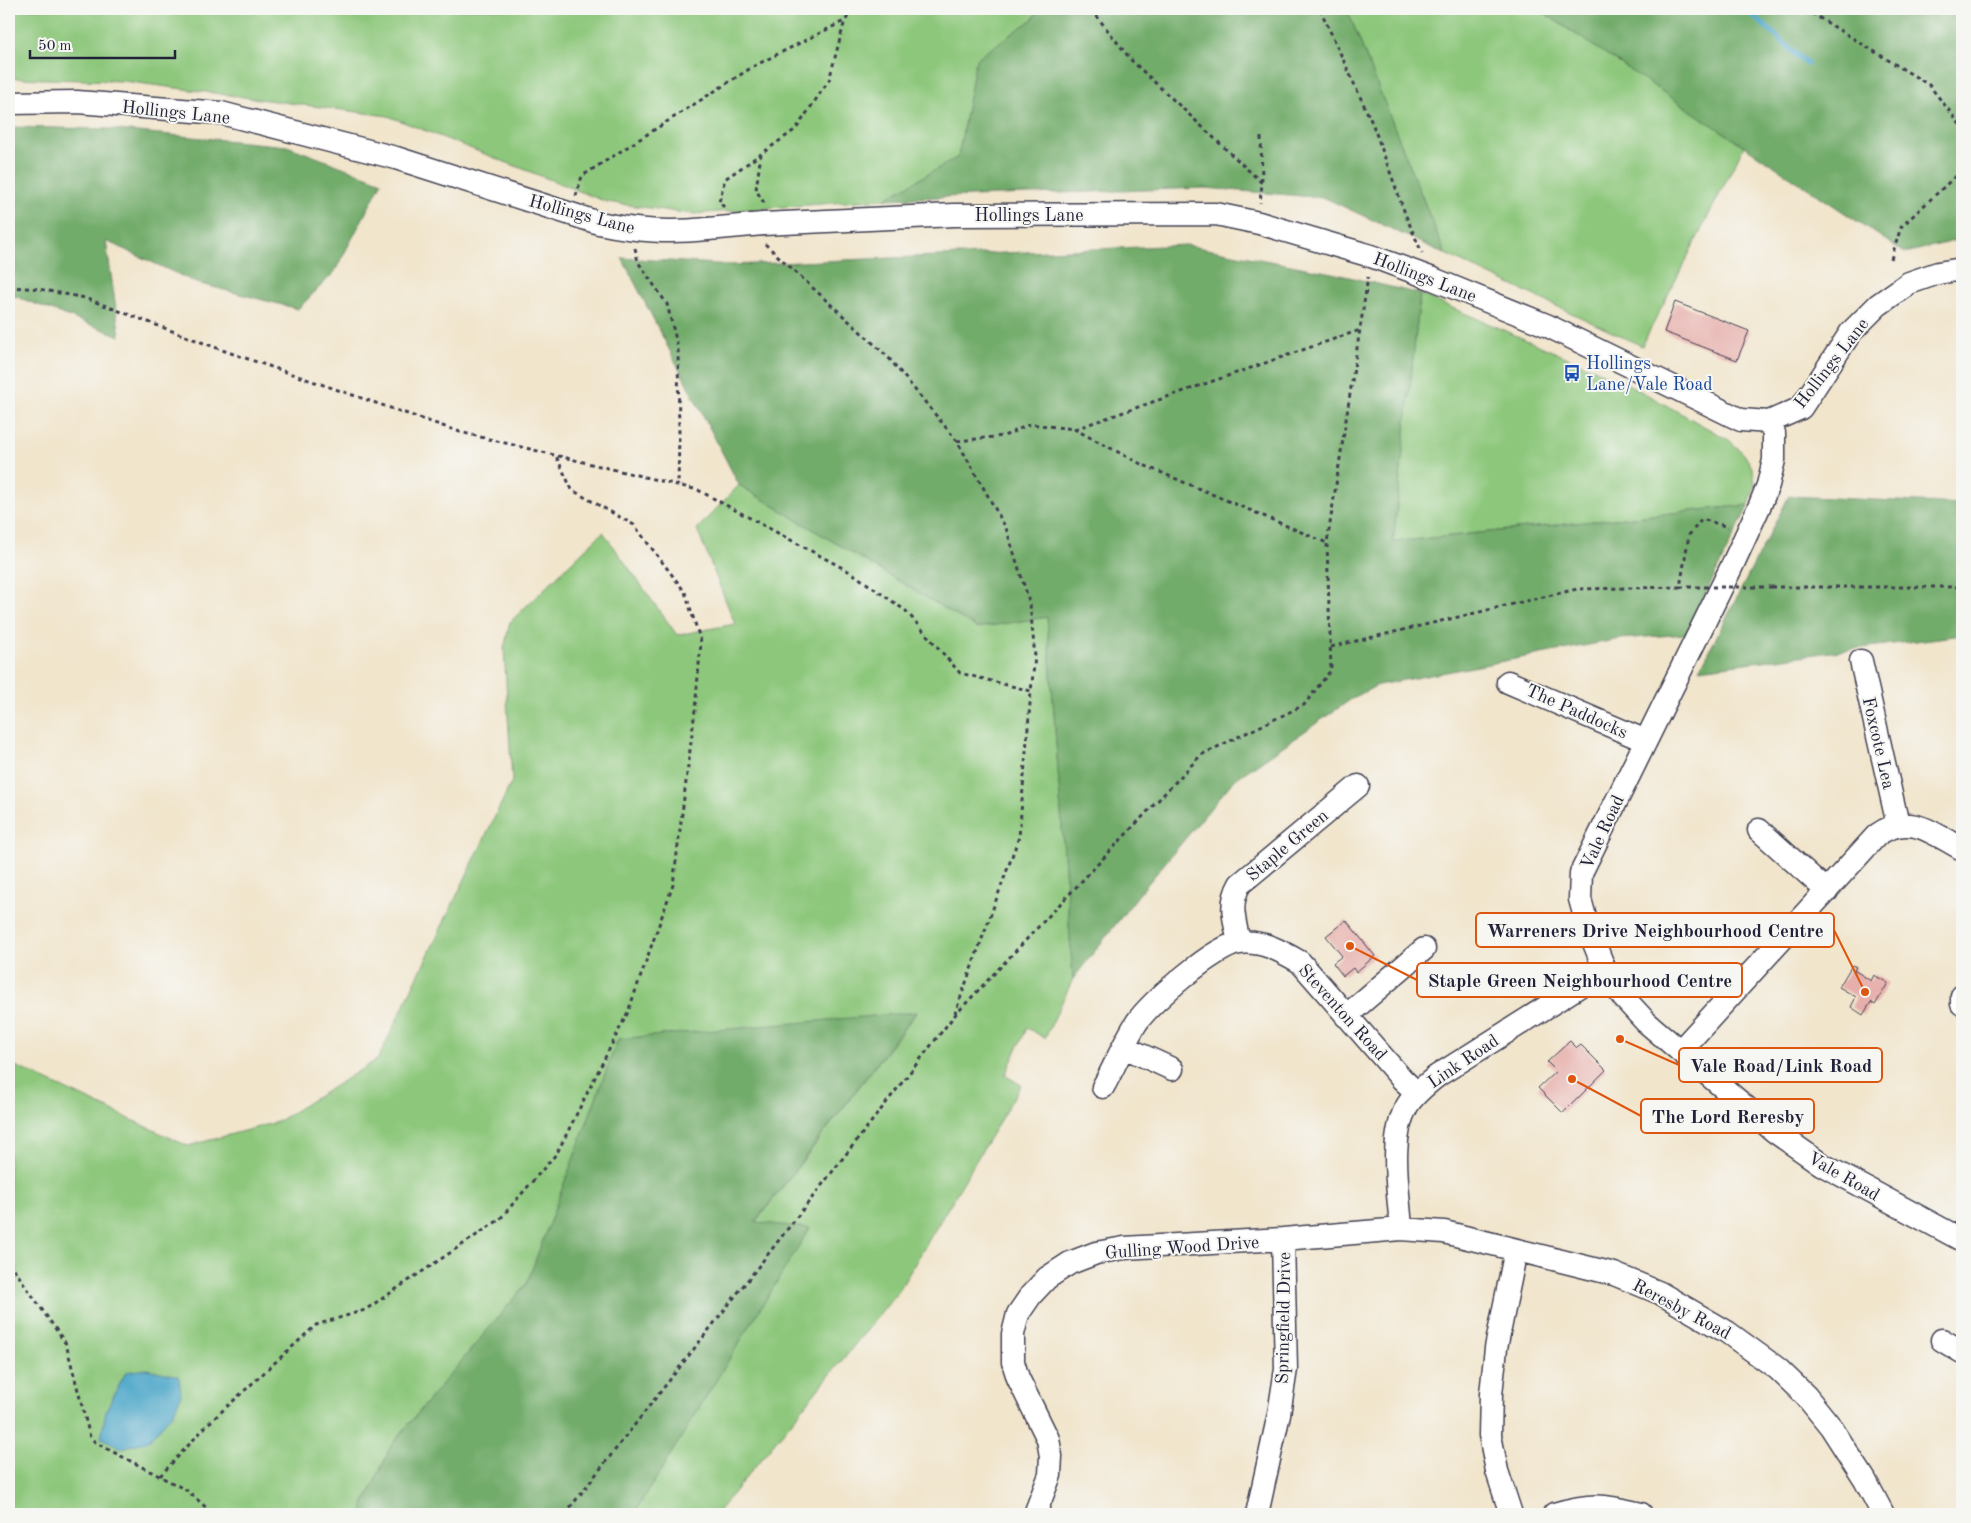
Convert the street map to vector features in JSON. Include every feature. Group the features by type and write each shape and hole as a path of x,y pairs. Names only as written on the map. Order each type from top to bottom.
{"street":[{"name":"Hollings Lane","path":"9,103 76,102 221,113 396,158 599,223 632,230 677,232 708,229 768,230 954,215 1216,214 1259,223 1371,256 1433,279 1546,325 1741,420 1769,422 1801,408 1851,332 1878,305 1909,283 1938,273 1962,270"},
{"name":"Vale Road","path":"1769,422 1774,432 1774,460 1768,485 1581,873 1580,899 1588,928 1606,970 1623,997 1646,1022 1774,1131 1821,1164 1962,1240"},
{"name":"Foxcote Lea","path":"1861,661 1898,825"},
{"name":"The Paddocks","path":"1508,682 1646,741"},
{"name":"Staple Green","path":"1239,943 1233,909 1234,895 1240,884 1358,786"},
{"path":"1680,1051 1877,835 1886,829 1898,825 1921,826 1962,849"},
{"path":"1759,830 1827,891"},
{"name":"Steventon Road","path":"1104,1087 1138,1022 1148,1009 1205,959 1222,948 1239,943 1259,943 1280,950 1300,962 1402,1079 1417,1093"},
{"path":"1346,1016 1424,949"},
{"name":"Link Road","path":"1401,1229 1396,1155 1398,1128 1406,1107 1417,1093 1437,1076 1606,970"},
{"path":"1962,996 1962,1004"},
{"path":"1124,1047 1172,1069"},
{"name":"Gulling Wood Drive","path":"1035,1514 1050,1475 1051,1456 1048,1439 1018,1378 1013,1362 1013,1334 1018,1314 1047,1278 1070,1263 1096,1253 1124,1248 1284,1239 1401,1229"},
{"name":"Reresby Road","path":"1401,1229 1444,1232 1614,1274 1660,1292 1727,1332 1778,1369 1806,1396 1831,1427 1865,1480 1883,1514"},
{"name":"Springfield Drive","path":"1257,1514 1279,1414 1286,1369 1284,1239"},
{"path":"1511,1514 1497,1470 1490,1436 1491,1394 1496,1348 1516,1250"},
{"path":"1942,1340 1962,1352"},
{"path":"1554,1514 1592,1505 1607,1506 1641,1514"}],"path":[{"path":"726,209 719,202 724,179 796,129 829,80 846,20 851,9"},
{"path":"1091,9 1132,61 1262,183"},
{"path":"1320,9 1373,125 1406,216 1433,279"},
{"path":"1804,9 1929,85 1962,126"},
{"path":"570,214 582,176 754,66 846,20"},
{"path":"1259,223 1262,183 1261,137"},
{"path":"760,154 756,190 768,230 888,357 957,441 1006,528 1030,604 1035,656 1030,691 1019,837 954,1016"},
{"path":"1890,259 1901,227 1962,170"},
{"path":"632,230 638,262 667,304 678,348 678,486"},
{"path":"565,1514 954,1016 1201,755 1304,705 1331,670 1327,543 1371,256"},
{"path":"9,287 39,289 85,298 225,351 451,429 698,490 852,573 906,612 960,673 1030,691"},
{"path":"1074,429 1360,330"},
{"path":"957,441 1004,436 1030,424 1074,429 1141,464 1327,543"},
{"path":"160,1476 208,1424 316,1325 365,1310 499,1220 557,1153 628,1012 672,885 701,642 684,592 634,525 572,490 556,456"},
{"path":"1680,587 1689,535 1702,519 1747,532"},
{"path":"1331,647 1577,589 1962,586"},
{"path":"9,1262 66,1344 90,1437 96,1443 188,1490 213,1514"}],"green space":[{"path":"9,9 1038,9 1034,18 976,60 958,158 884,199 692,214 607,202 388,116 123,81 9,78"},
{"path":"1038,9 1347,9 1445,254 1325,198 1205,188 884,199 958,157 976,59 1034,18"},
{"path":"1347,9 1538,9 1744,146 1642,346 1445,254"},
{"path":"1538,9 1962,9 1962,239 1905,253"},
{"path":"9,127 107,129 287,146 382,182 334,273 298,309 197,283 106,241 120,336 9,294"},
{"path":"1186,245 1332,273 1420,294 1393,542 1749,505 1686,634 1620,639 1378,685 1353,698 1234,780 1140,893 1073,979 1047,617 977,628 739,485 622,258 732,265"},
{"path":"1420,294 1626,383 1729,440 1744,454 1753,469 1755,486 1749,505 1393,542"},
{"path":"739,485 977,628 1047,617 1073,979 1045,1038 1027,1028 1005,1075 1021,1085 898,1292 716,1514 634,1514 809,1228 755,1223 916,1013 618,1039 527,1283 392,1444 360,1514 12,1514 9,1505 9,1063 188,1146 277,1122 378,1059 512,781 504,649 510,622 603,532 677,635 735,624 697,529"},
{"path":"1789,496 1962,504 1962,635 1700,669"},
{"path":"916,1012 755,1222 810,1228 634,1514 360,1514 392,1444 527,1283 618,1039"}],"water":[{"path":"146,1369 179,1376 181,1395 174,1412 148,1441 122,1448 101,1438 106,1410 126,1372"}],"building":[{"path":"1675,302 1749,331 1737,360 1664,332"},
{"path":"1346,920 1375,956 1356,972 1353,968 1343,976 1333,963 1342,956 1326,936"},
{"path":"1852,965 1856,967 1854,970 1871,981 1874,975 1888,983 1875,1005 1871,1002 1863,1015 1851,1007 1856,997 1839,987"},
{"path":"1570,1041 1577,1048 1581,1045 1606,1070 1563,1113 1538,1088 1556,1071 1547,1062"}],"waterway":[{"path":"1746,9 1807,64"}],"place":[{"name":"Hollings Lane/Vale Road","path":"1572,373"},
{"name":"Staple Green Neighbourhood Centre","path":"1350,946"},
{"name":"Warreners Drive Neighbourhood Centre","path":"1865,992"},
{"name":"Vale Road/Link Road","path":"1620,1039"},
{"name":"The Lord Reresby","path":"1572,1079"}]}
